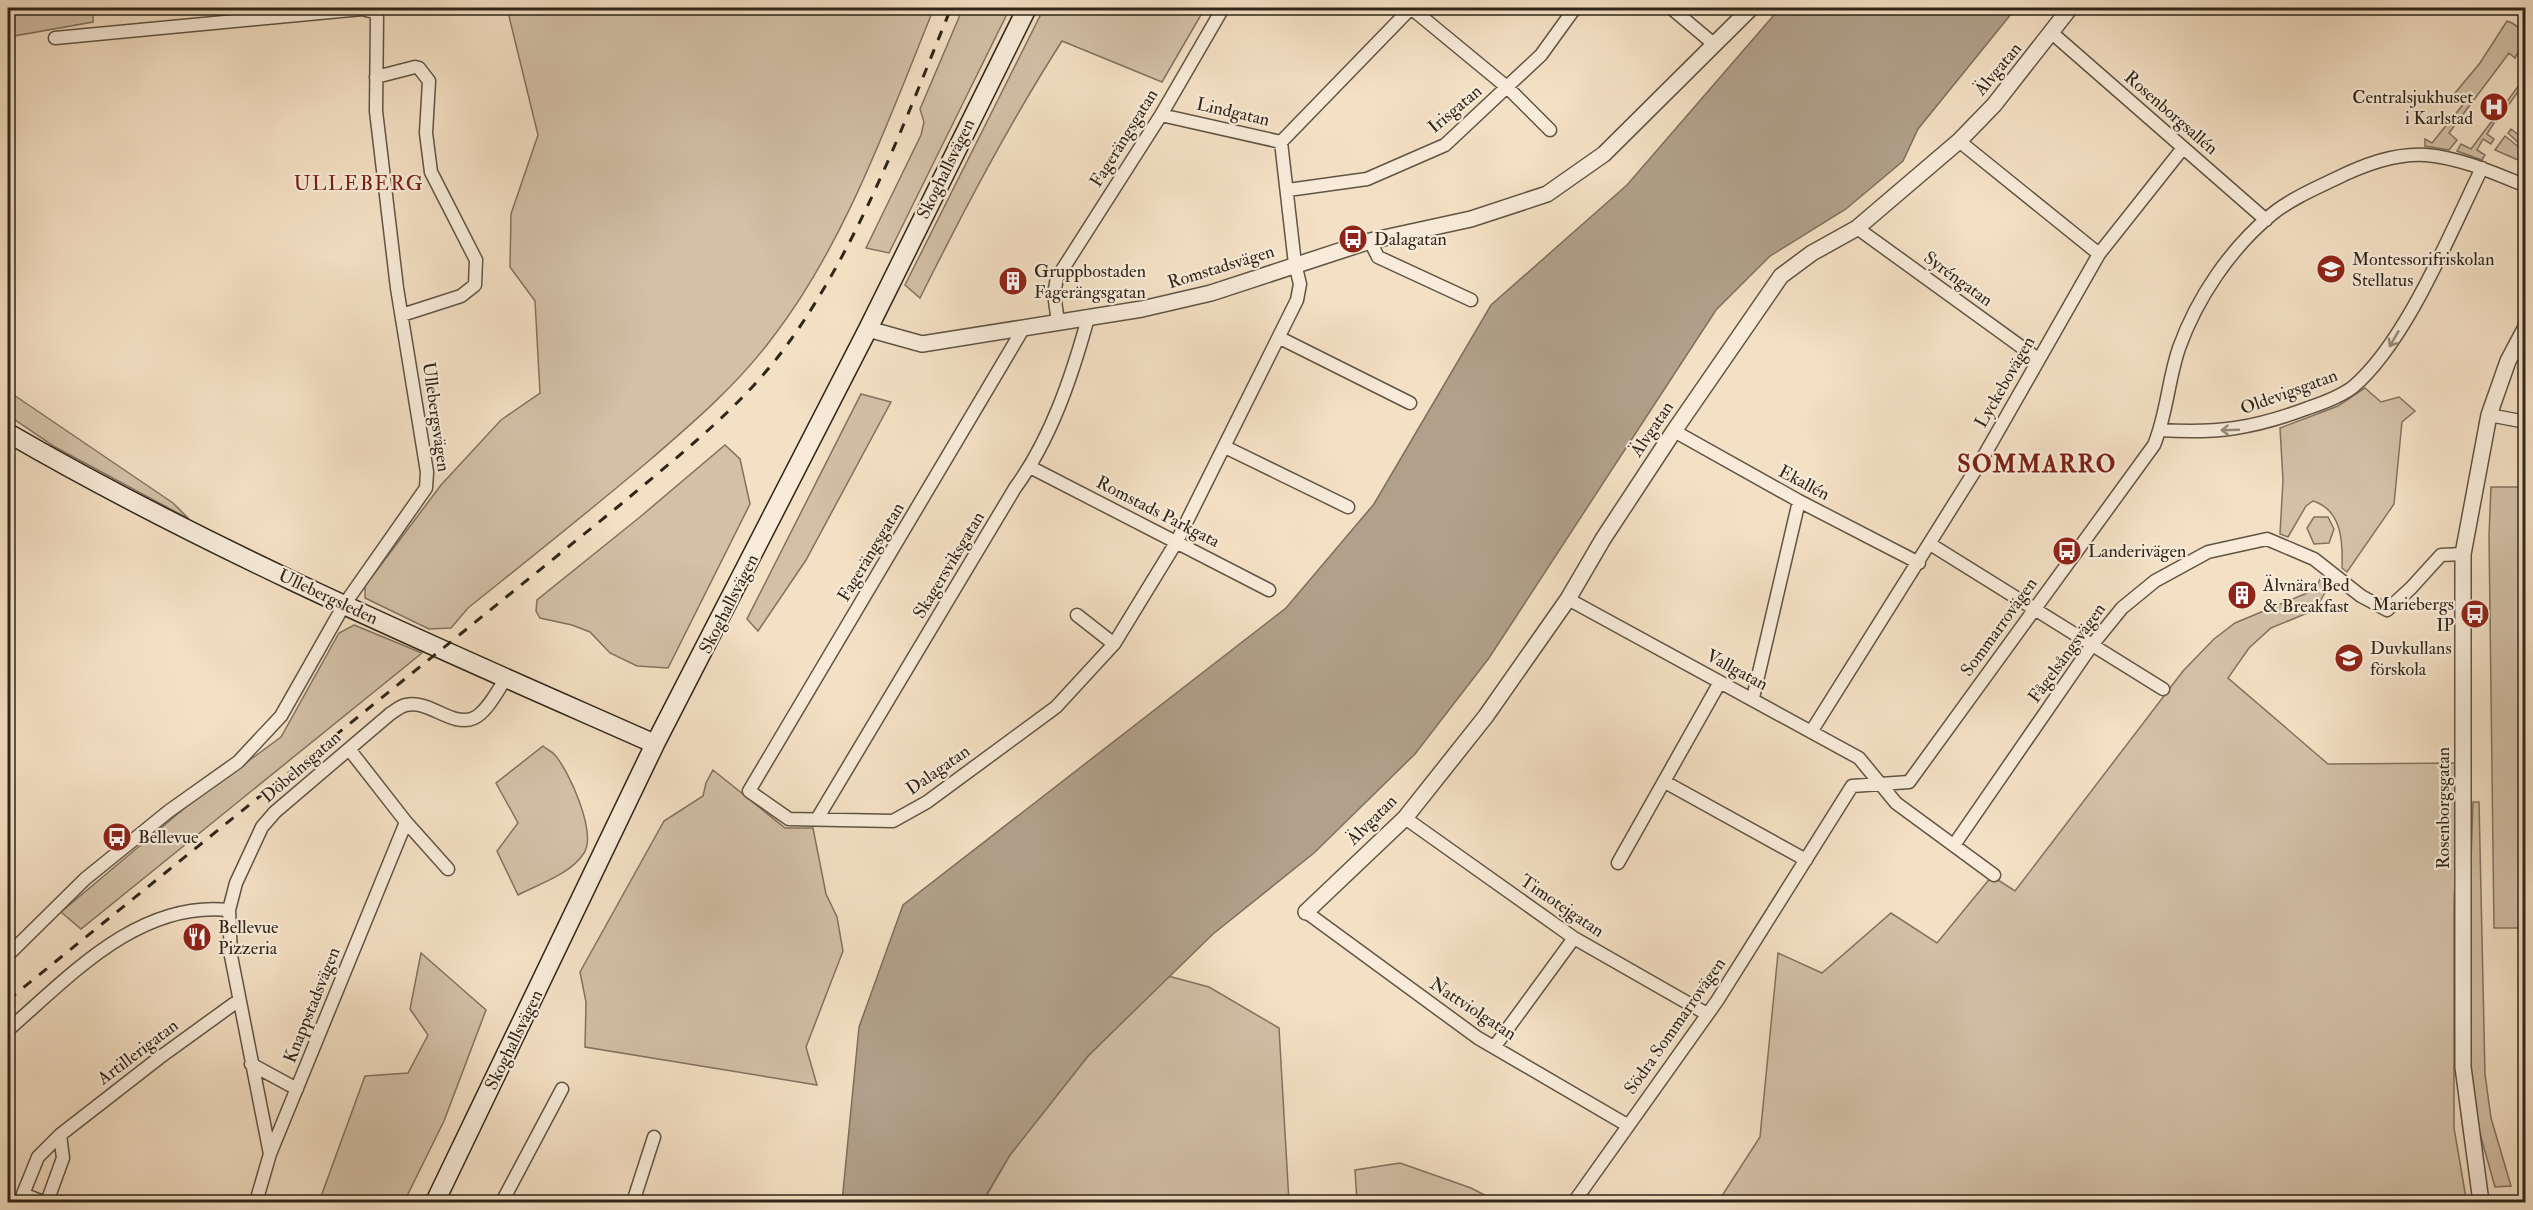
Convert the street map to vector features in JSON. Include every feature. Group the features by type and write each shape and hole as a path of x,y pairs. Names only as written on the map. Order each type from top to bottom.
{"main road":[{"name":"Skoghallsvägen","path":"435,1203 656,744 868,329 1027,8"},
{"name":"Ullebergsleden","path":"8,433 106,490 344,605 656,744"}],"street":[{"name":"Fagerängsgatan","path":"1058,322 1054,294 1057,278 1161,115 1223,8"},
{"path":"1281,142 1411,8 1508,88 1550,129"},
{"name":"Irisgatan","path":"1288,190 1367,179 1445,144 1541,56 1575,8"},
{"path":"1671,8 1715,45"},
{"name":"Romstadsvägen","path":"868,329 922,344 1143,309 1211,293 1370,241 1471,219 1547,194 1604,154 1751,8"},
{"name":"Älvgatan","path":"1306,912 1405,818 1486,716 1568,599 1603,539 1780,276 1812,253 1857,228 1959,141 1994,105 2070,8"},
{"name":"Ullebergsvägen","path":"8,955 84,879 169,811 238,762 281,716 344,605 426,488 425,447 402,315 376,111 377,16 374,12 362,9 241,18 56,38"},
{"name":"Rosenborgsallén","path":"2052,33 2266,220"},
{"path":"376,77 415,67 419,68 429,81 426,133 431,172 476,260 475,285 461,296 402,315"},
{"name":"Lindgatan","path":"1161,115 1281,142 1295,264"},
{"path":"1959,141 2099,254"},
{"name":"Lyckebovägen","path":"1811,732 1981,461 2099,254 2183,148"},
{"name":"Sommarrovägen","path":"1757,938 1852,786 1909,782 2154,445 2160,430 2179,349 2194,314 2205,294 2234,254 2266,220 2318,187 2354,169 2390,158 2424,155 2446,158 2482,168 2526,186"},
{"name":"Oldevigsgatan","path":"2160,430 2241,429 2314,406 2350,389 2391,345 2482,168"},
{"name":"Syréngatan","path":"1857,228 2038,359"},
{"path":"1370,241 1378,257 1471,300"},
{"name":"Dalagatan","path":"748,791 789,819 893,821 927,802 1056,707 1114,644 1178,541 1297,300 1300,284 1295,264"},
{"name":"Skagersviksgatan","path":"817,819 1030,467 1074,370 1088,318"},
{"name":"Rosenborgsgatan","path":"2481,1203 2463,1067 2463,554 2489,415 2508,361 2526,327"},
{"name":"Fagerängsgatan","path":"748,791 1023,329"},
{"path":"1280,338 1410,403"},
{"path":"2489,415 2526,422"},
{"name":"Ekallén","path":"1674,431 1799,501 1918,562"},
{"path":"1225,447 1348,507"},
{"name":"Romstads Parkgata","path":"1030,467 1178,541 1269,590"},
{"path":"1753,698 1799,501"},
{"name":"Fågelsångsvägen","path":"1954,845 2092,645 2122,608 2155,581 2208,552 2268,539 2314,559 2361,596 2387,610 2441,555 2463,554"},
{"path":"1930,544 2163,689"},
{"name":"Vallgatan","path":"1568,599 1753,698 1859,758 1883,784 1896,803 1994,875"},
{"path":"1077,615 1114,644"},
{"name":"Döbelnsgatan","path":"270,1154 231,956 229,910 247,855 262,827 290,797 390,714 405,705 426,707 460,720 474,718 488,704 506,678"},
{"path":"1618,863 1720,682"},
{"path":"349,748 406,822 448,869"},
{"path":"1665,782 1806,860"},
{"name":"Timotejgatan","path":"1405,818 1574,938 1707,1014"},
{"name":"Knappstadsvägen","path":"256,1203 270,1154 406,822"},
{"path":"8,1030 99,952 145,925 194,909 229,910"},
{"name":"Nattviolgatan","path":"1306,912 1478,1038 1495,1046 1624,1130"},
{"path":"1495,1046 1574,938"},
{"name":"Södra Sommarrovägen","path":"1624,1130 1707,1014 1757,938"},
{"name":"Artillerigatan","path":"60,1135 63,1158 45,1203 22,1194 38,1157 60,1135 159,1058 239,1000"},
{"path":"251,1064 297,1089"},
{"path":"502,1203 562,1089"},
{"path":"1574,1203 1624,1130"},
{"path":"633,1203 654,1137"}],"shaded area":[{"path":"8,8 93,8 93,22 8,37"},
{"path":"507,8 934,8 883,135 844,220 799,300 760,354 731,386 684,431 468,608 451,628 429,629 365,598 365,586 441,485 501,420 540,393 535,301 510,267 511,214 538,135"},
{"path":"963,8 1010,8 889,253 866,248 921,135 924,122 920,109"},
{"path":"1044,8 1205,8 1162,82 1062,41 988,168 920,298 905,285"},
{"path":"1780,8 2016,8 1918,129 1903,161 1846,209 1770,256 1716,310 1489,658 1415,754 1314,853 1213,934 1088,1056 1010,1155 982,1202 842,1202 859,1027 903,905 1286,608 1374,504 1491,305 1627,185"},
{"path":"2507,21 2521,31 2521,46 2515,58 2509,53 2449,133 2457,140 2449,150 2425,146 2425,139 2432,143 2465,102 2455,93 2480,63"},
{"path":"2525,77 2525,82 2497,121 2494,119"},
{"path":"2492,121 2494,123 2487,134 2494,139 2491,144 2483,139 2477,150 2485,155 2482,160 2457,151 2461,144 2471,149"},
{"path":"2511,129 2525,140 2525,149 2508,133"},
{"path":"2505,136 2525,152 2525,163 2495,150"},
{"path":"2365,388 2381,402 2399,397 2415,411 2402,422 2394,504 2347,572 2342,568 2339,528 2335,519 2323,505 2313,501 2306,506 2288,537 2280,534 2283,480 2280,428 2338,406"},
{"path":"8,391 173,503 189,519 55,447 8,415"},
{"path":"861,394 891,402 806,560 758,631 747,619"},
{"path":"725,445 740,459 750,504 668,668 637,666 610,653 590,632 572,625 540,618 536,611 537,600"},
{"path":"2491,487 2525,487 2525,928 2494,928 2489,535"},
{"path":"2314,517 2328,517 2334,529 2329,543 2314,544 2307,528"},
{"path":"2321,577 2330,584 2315,610 2271,628 2249,648 2228,678 2328,764 2460,763 2454,902 2454,1128 2466,1198 2458,1202 1718,1202 1760,1137 1778,953 1822,973 1891,913 1937,943 1992,876 2015,891 2183,671 2214,639 2235,623 2307,593 2317,586"},
{"path":"354,625 422,653 81,929 61,912 186,807 281,737 339,633"},
{"path":"543,746 554,754 574,787 584,817 587,844 584,853 563,873 518,895 497,851 518,823 496,783"},
{"path":"713,770 785,828 813,828 826,894 837,917 843,951 806,1047 817,1085 585,1047 586,1002 580,972 664,821 703,796 706,783"},
{"path":"2473,802 2479,802 2485,1074 2491,1118 2511,1186 2495,1187 2477,1123 2471,1078 2468,951"},
{"path":"421,953 486,1010 444,1121 404,1202 319,1202 365,1076 408,1073 428,1035 410,1009"},
{"path":"1168,976 1209,987 1279,1028 1289,1202 983,1202 1010,1155 1088,1056"},
{"path":"1400,1163 1471,1188 1498,1202 1357,1202 1355,1170"}],"railway":[{"path":"8,1000 620,505 708,430 750,390 787,345 837,266 879,182 951,8"}],"place":[{"name":"Centralsjukhuset i Karlstad","path":"2494,107"},
{"name":"Dalagatan","path":"1353,239"},
{"name":"Montessorifriskolan Stellatus","path":"2331,269"},
{"name":"Gruppbostaden Fagerängsgatan","path":"1013,281"},
{"name":"Landerivägen","path":"2067,551"},
{"name":"Älvnära Bed & Breakfast","path":"2242,595"},
{"name":"Mariebergs IP","path":"2475,614"},
{"name":"Duvkullans förskola","path":"2349,658"},
{"name":"Bellevue","path":"117,837"},
{"name":"Bellevue Pizzeria","path":"197,937"}],"district":[{"name":"ULLEBERG","path":"359,183"},
{"name":"SOMMARRO","path":"2037,464"}]}
